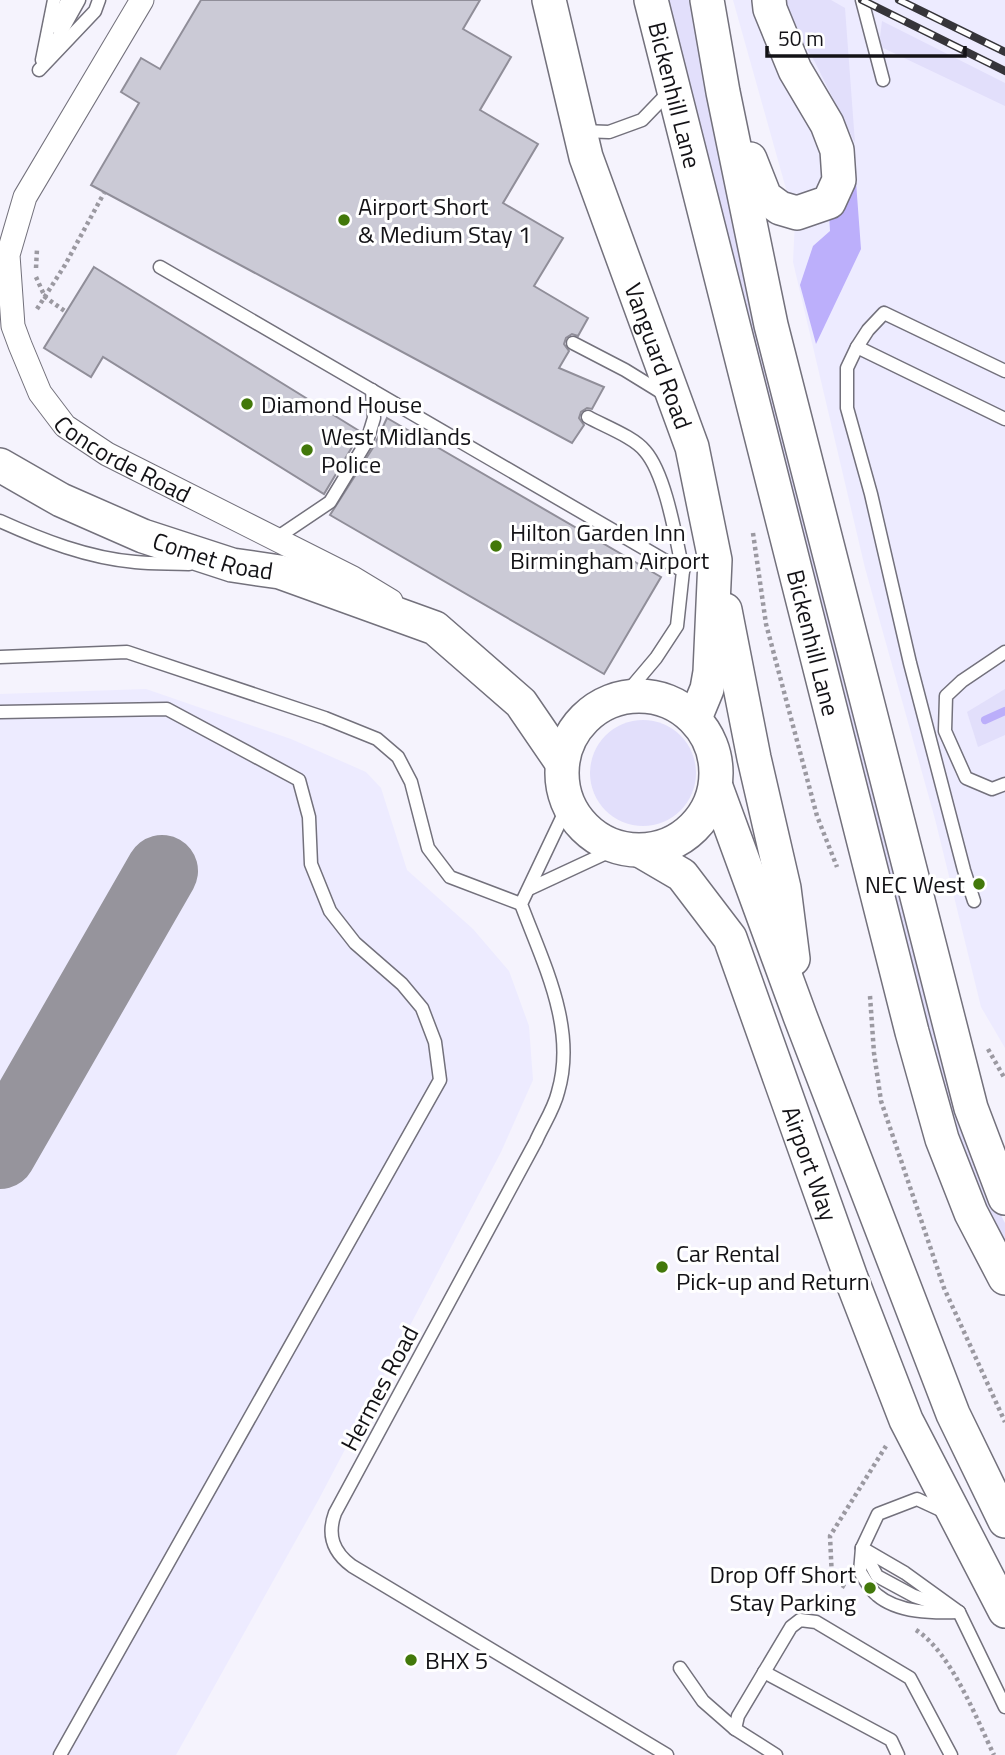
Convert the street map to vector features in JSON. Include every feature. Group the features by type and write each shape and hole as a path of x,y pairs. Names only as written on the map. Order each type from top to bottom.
{"street":[{"name":"Concorde Road","path":"142,0 25,197 8,256 13,326 40,393 65,426 107,454 354,578 435,628 522,703 562,763"},
{"name":"Vanguard Road","path":"549,0 578,131 692,447 715,560 710,672 707,689 695,718"},
{"name":"Bickenhill Lane","path":"651,0 912,1032 942,1139 971,1213 1005,1278"},
{"name":"Bickenhill Lane","path":"707,0 771,325 971,1108 1005,1198"},
{"path":"723,92 765,197 780,208 797,213 829,202 839,180 838,150 827,124 795,70 770,9 769,0"},
{"name":"Comet Road","path":"0,466 61,500 143,536 232,565 280,572 435,628"},
{"path":"715,560 754,758 784,888 800,1016"},
{"path":"623,697 659,698 695,718 711,741 717,768 716,787 703,818 679,840 629,850 586,830 568,805 562,787 562,763 572,734 591,712 623,697"},
{"name":"Airport Way","path":"716,787 800,1016 953,1414 1005,1521"},
{"name":"Airport Way","path":"629,850 682,875 730,938 851,1278 906,1420 1005,1611"}],"lane":[{"path":"40,70 54,0"},
{"path":"40,70 67,0"},
{"path":"40,70 79,0"},
{"path":"40,70 94,11 99,0"},
{"path":"862,0 883,80"},
{"path":"578,131 609,132 642,120 673,88"},
{"path":"160,267 683,571"},
{"path":"974,901 910,663 848,408 847,368 868,330 884,313 1005,371"},
{"path":"573,343 625,370 675,401"},
{"path":"857,347 1005,419"},
{"path":"275,539 330,502 368,441 374,418 372,390"},
{"path":"588,417 645,451 664,487 683,571 677,626 656,658 623,697"},
{"path":"0,521 44,541 134,562 232,565"},
{"path":"0,657 127,652 325,718 377,739 398,757 411,782 428,848 450,877 521,904 531,888 568,805"},
{"path":"1005,652 962,681 946,696 945,731 966,778 992,789 1005,784"},
{"path":"0,712 167,709 299,780 309,817 311,864 330,911 355,943 402,984 422,1008 435,1042 440,1080 60,1755"},
{"path":"531,888 629,850"},
{"name":"Hermes Road","path":"521,904 557,1001 561,1020 559,1092 536,1141 335,1513 331,1523 331,1535 339,1555 352,1566 667,1755"},
{"path":"957,1519 918,1499 878,1514 862,1548 860,1572 876,1595 897,1606 933,1613 960,1612"},
{"path":"862,1548 905,1573 960,1612 1005,1707"},
{"path":"735,1729 738,1716 764,1672 791,1627 800,1620 816,1622 910,1678 951,1755"},
{"path":"680,1668 702,1701 735,1729 776,1755"},
{"path":"764,1672 891,1740 898,1755"}],"path":[{"path":"13,326 29,322 65,265 104,193"},
{"path":"37,242 35,276 45,297 66,312"}],"shaded area":[{"path":"669,0 697,0 991,1196 1005,1223 1005,1243 967,1157 922,1009 726,239"},
{"path":"733,0 1005,0 1005,1048 981,1007 935,819 865,568 793,262 795,221"},
{"path":"784,0 831,0 845,8 855,143 815,62 786,15"},
{"path":"882,21 1005,83 1005,106 879,46"},
{"path":"856,182 861,249 816,344 800,285 813,246 830,231 829,214 843,205"},
{"path":"146,689 291,739 366,772 381,788 407,870 473,929 509,971 529,1026 533,1080 501,1152 319,1499 176,1755 0,1755 0,694"},
{"path":"1005,689 1005,735 978,747 967,712"},
{"path":"643,720 663,724 681,735 692,753 696,773 692,793 681,811 663,822 643,826 623,822 605,811 594,793 590,773 594,753 605,735 623,724"}],"building":[{"name":"Airport Short & Medium Stay 1","path":"201,0 480,0 463,29 511,57 480,110 538,144 503,203 563,238 534,286 588,318 578,336 572,334 566,338 564,344 569,351 559,368 604,387 592,409 587,408 581,412 579,418 584,425 572,443 91,185 139,103 121,92 141,58 160,69"},
{"name":"Diamond House","path":"94,267 361,432 324,494 103,357 91,377 44,348"},
{"name":"Hilton Garden Inn Birmingham Airport","path":"387,418 661,577 604,674 330,515 374,446"}],"waterway":[{"path":"985,720 1005,711"}],"taxiway":[{"path":"0,1153 162,871"}],"railway":[{"path":"862,0 1005,71"},
{"path":"899,0 1005,52"}],"place":[{"name":"Airport Short & Medium Stay 1","path":"344,220"},
{"name":"Diamond House","path":"247,404"},
{"name":"West Midlands Police","path":"307,450"},
{"name":"Hilton Garden Inn Birmingham Airport","path":"496,546"},
{"name":"NEC West","path":"979,884"},
{"name":"Car Rental Pick-up and Return","path":"662,1267"},
{"name":"Drop Off Short Stay Parking","path":"870,1588"},
{"name":"BHX 5","path":"411,1660"}]}
